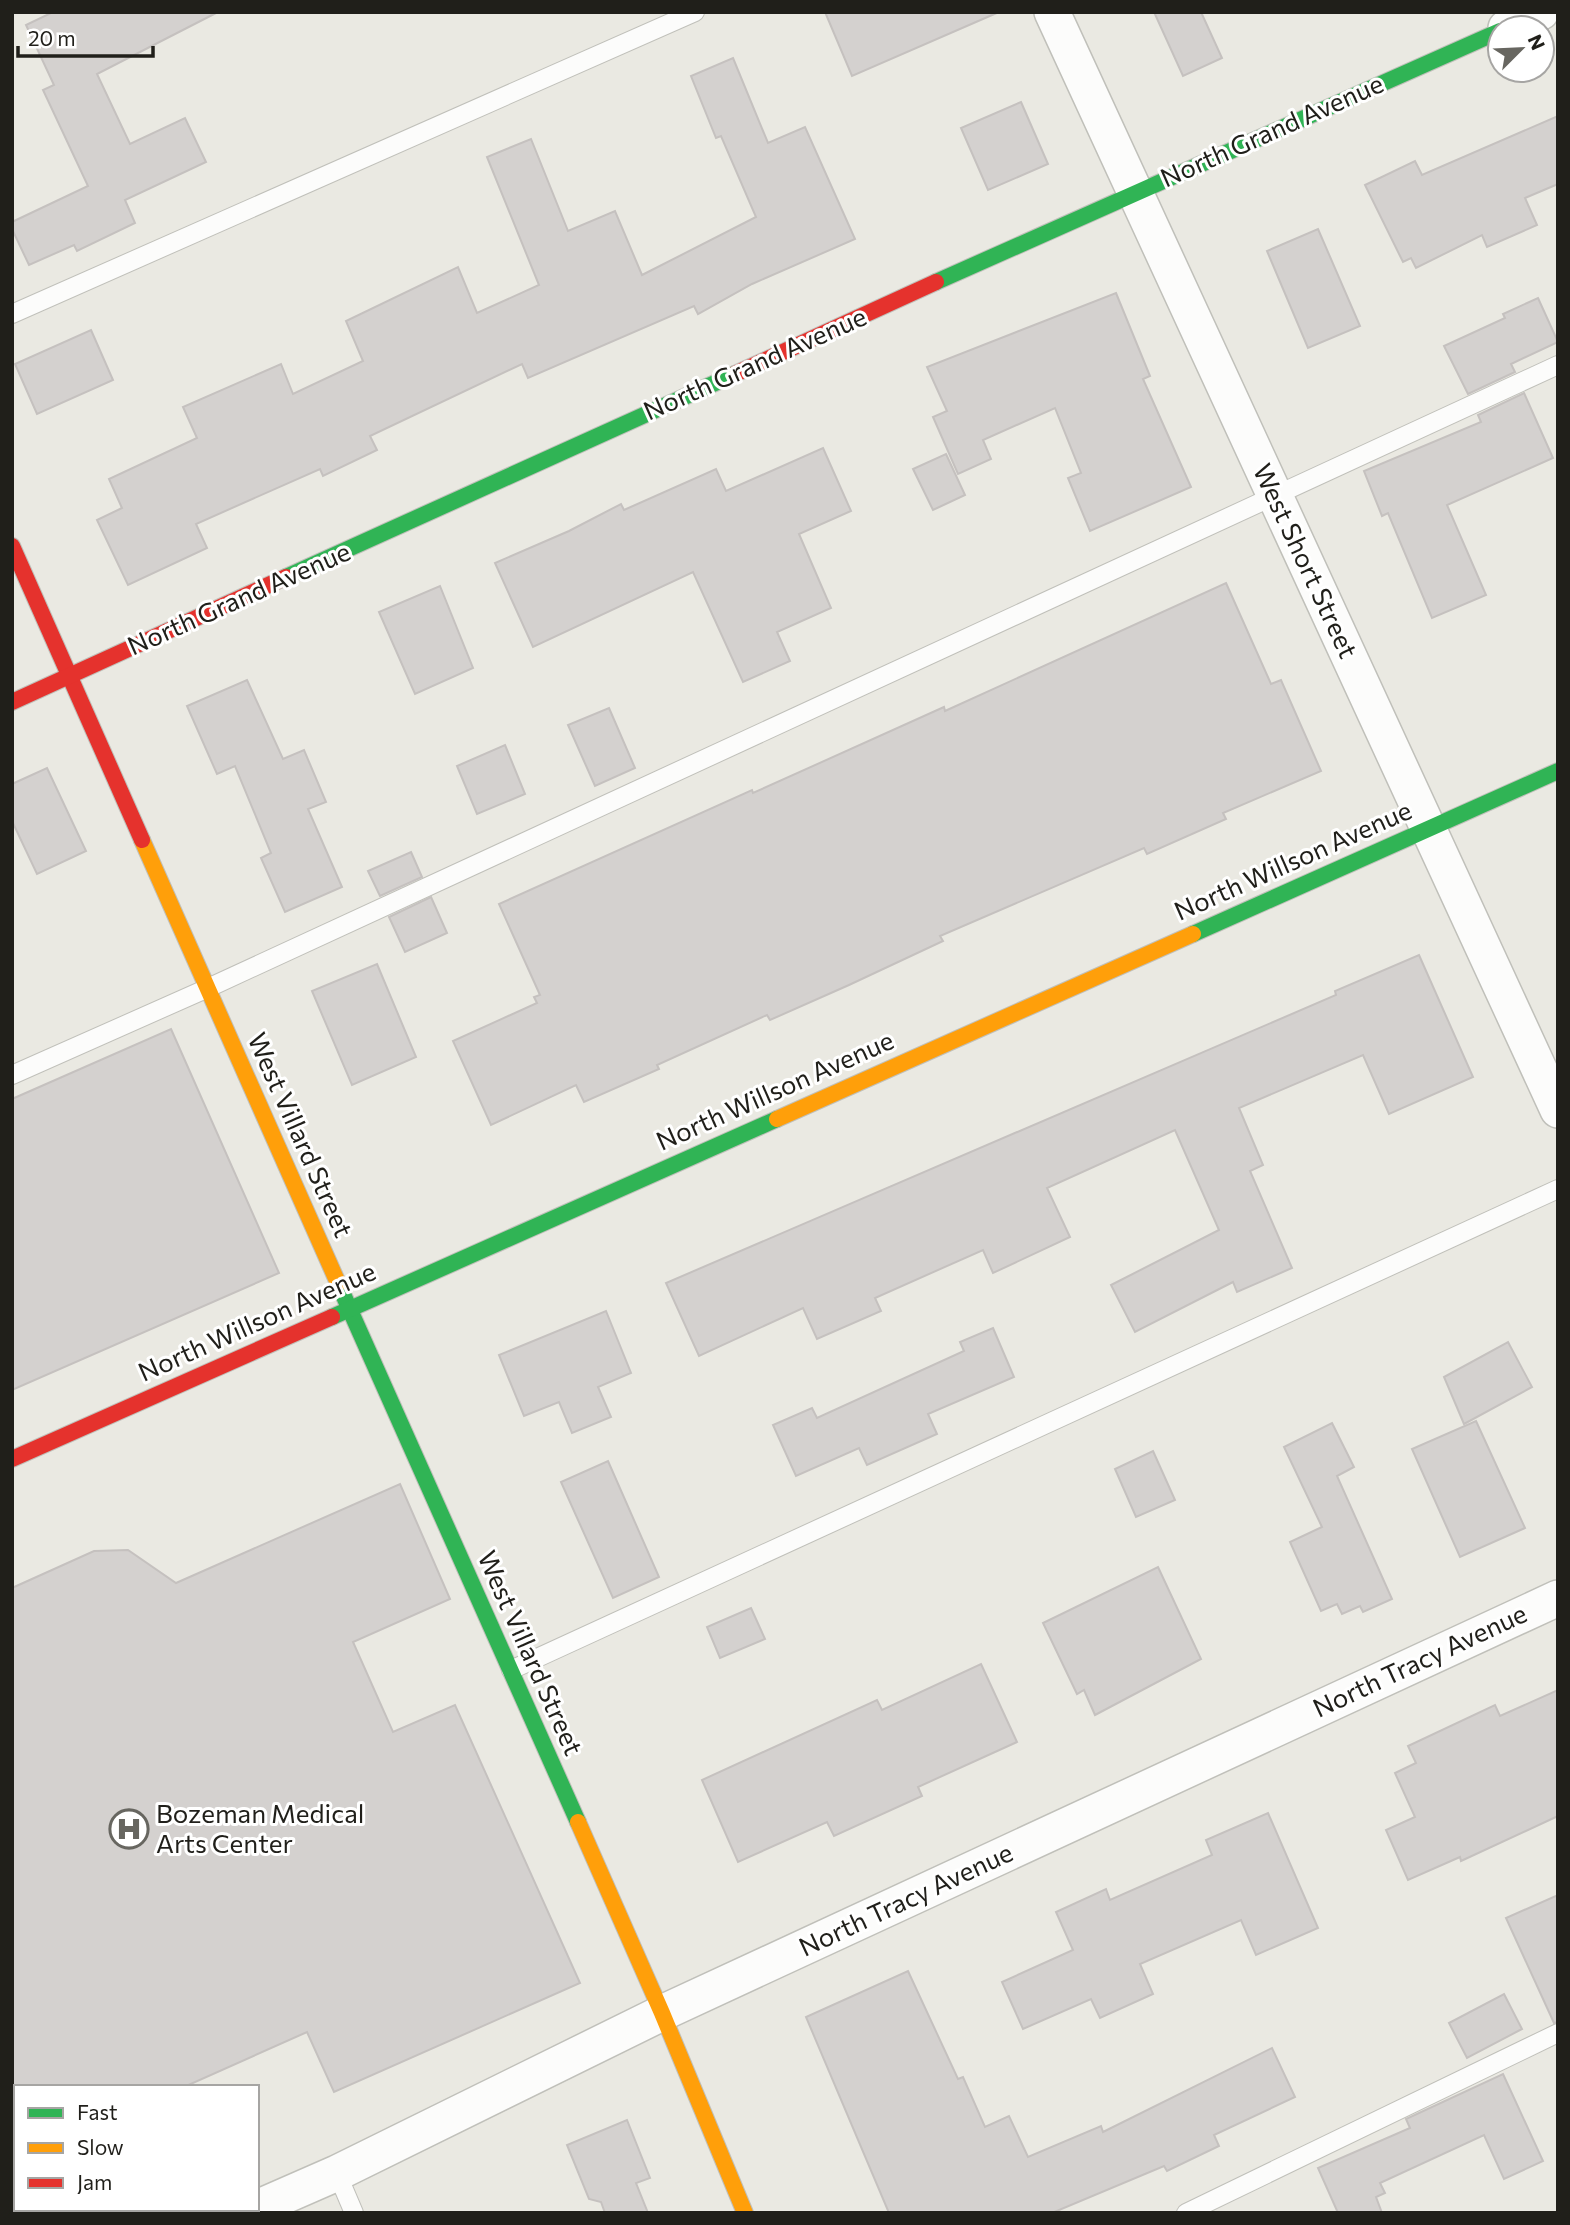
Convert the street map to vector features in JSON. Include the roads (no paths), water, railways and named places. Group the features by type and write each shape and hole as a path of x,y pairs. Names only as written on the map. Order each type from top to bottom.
{"street":[{"name":"West Short Street","path":"1052,12 1558,1110"},
{"name":"North Grand Avenue","path":"12,702 1135,192 1486,37"},
{"name":"West Villard Street","path":"12,547 662,2012 745,2213"},
{"name":"North Willson Avenue","path":"12,1459 1558,771"},
{"name":"North Tracy Avenue","path":"259,2208 337,2173 662,2012 1558,1598"}],"lane":[{"path":"12,314 695,12"},
{"path":"12,1075 208,988 1558,365"},
{"path":"511,1670 1558,1189"},
{"path":"1186,2213 1558,2033"},
{"path":"337,2173 354,2213"}],"place":[{"name":"Bozeman Medical Arts Center","path":"129,1829"}]}
